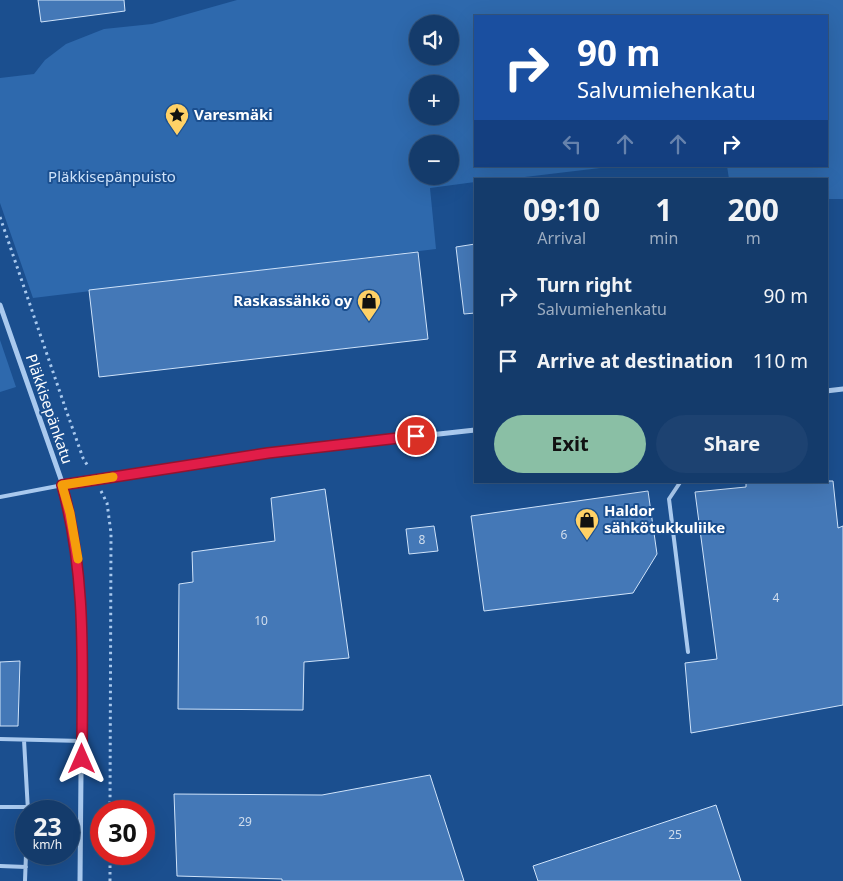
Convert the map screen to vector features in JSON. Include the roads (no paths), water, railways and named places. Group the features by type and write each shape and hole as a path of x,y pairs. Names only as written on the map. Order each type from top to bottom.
{"street":[{"name":"Pläkkisepänkatu","path":"0,305 62,485 70,513 78,555 81,593 82,741 80,881"},
{"path":"828,391 843,389"},
{"path":"62,485 268,453 474,430"}],"lane":[{"path":"680,483 669,499 688,652"},
{"path":"0,497 62,485"},
{"path":"0,740 82,741"},
{"path":"24,740 27,800"},
{"path":"0,807 15,808"},
{"path":"0,866 26,867 25,881"}],"place":[{"name":"Varesmäki","path":"177,136"},
{"name":"Raskassähkö oy","path":"369,322"},
{"name":"Haldor sähkötukkuliike","path":"587,541"}],"park label":[{"name":"Pläkkisepänpuisto","path":"112,177"}]}
